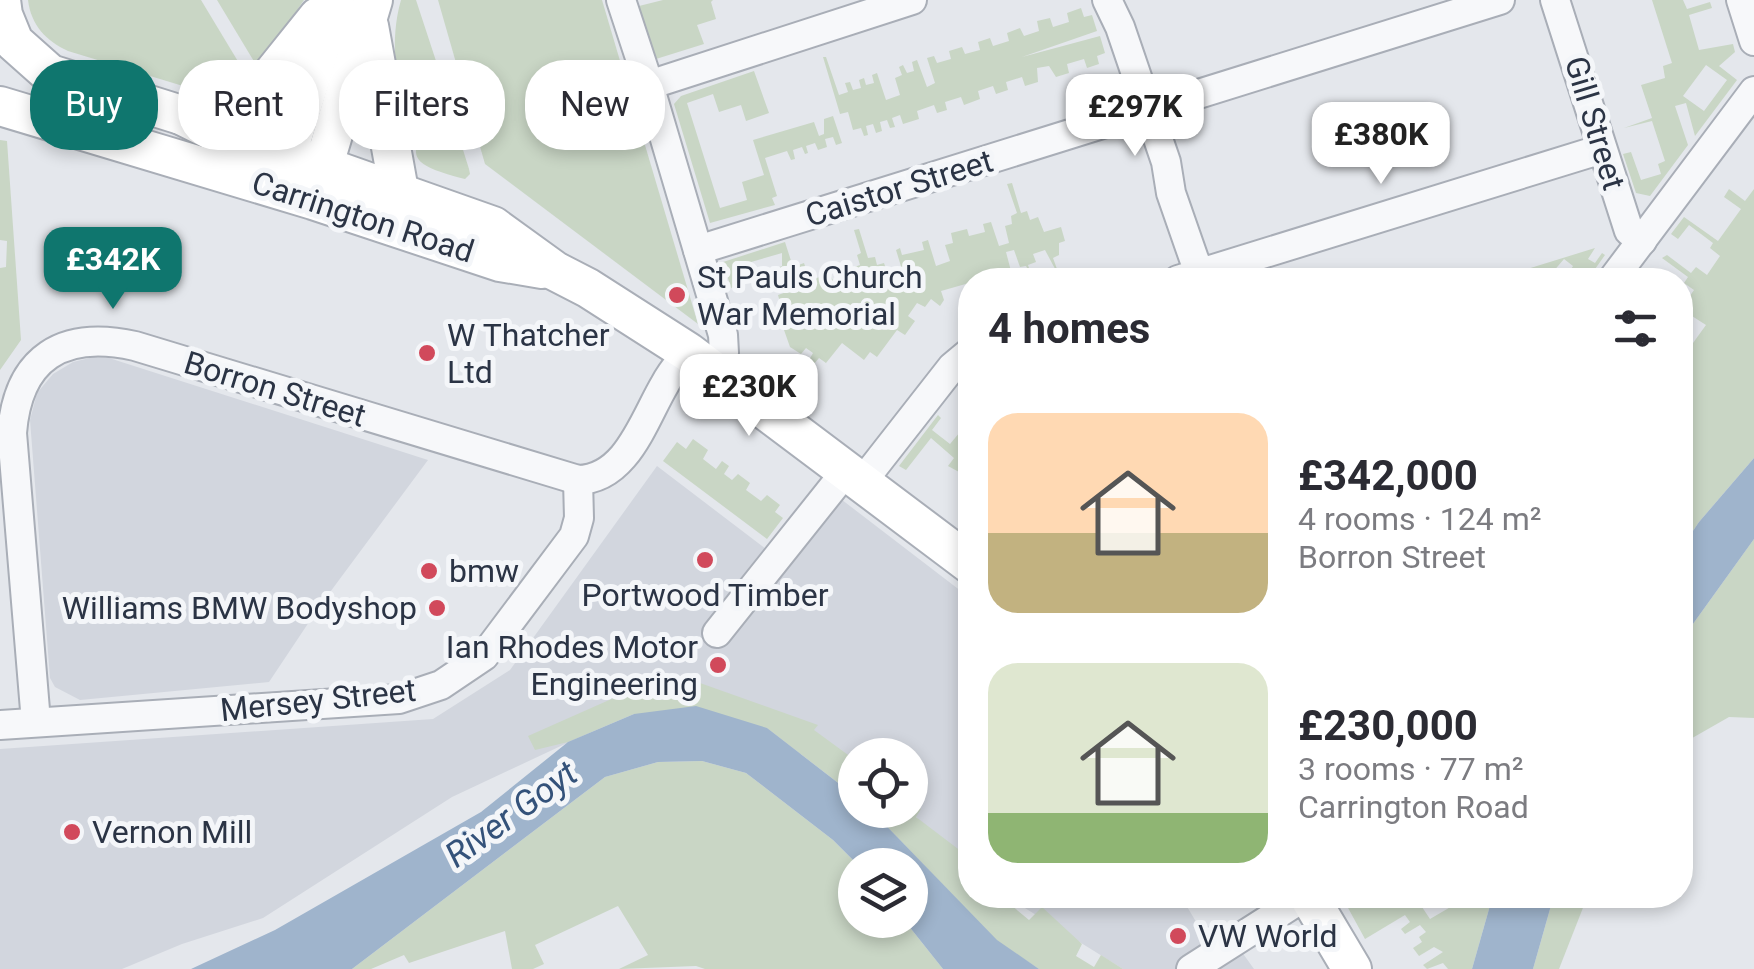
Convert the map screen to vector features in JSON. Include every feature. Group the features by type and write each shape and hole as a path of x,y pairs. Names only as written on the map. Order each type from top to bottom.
{"main road":[{"name":"Carrington Road","path":"1,0 14,42 50,74 178,114"},
{"path":"284,60 318,18 352,7"},
{"path":"282,172 352,7"},
{"path":"318,183 352,7"},
{"path":"352,7 398,191"},
{"name":"Carrington Road","path":"0,106 282,172 318,183 500,262 555,271"},
{"name":"Carrington Road","path":"244,150 282,172"},
{"name":"Carrington Road","path":"318,183 398,191 493,226 555,271 701,361 958,555"},
{"path":"1316,908 1352,969"}],"street":[{"path":"621,0 641,60"},
{"path":"665,80 912,0"},
{"path":"1107,0 1120,26 1166,162 1171,194 1193,268"},
{"name":"Caistor Street","path":"698,250 1500,0"},
{"name":"Gill Street","path":"1556,0 1628,231 1642,241"},
{"path":"1741,0 1754,42"},
{"path":"1621,268 1754,90"},
{"path":"578,480 602,476 628,452 667,380 726,346 665,139"},
{"path":"1227,268 1602,149"},
{"name":"Borron Street","path":"36,722 12,432 14,410 26,377 37,364 72,343 90,340 135,346 578,480"},
{"path":"717,632 958,362"},
{"name":"Mersey Street","path":"0,725 399,699 441,684 484,656 574,536 579,518 578,480"},
{"path":"1191,969 1287,908"}],"shaded area":[{"path":"109,358 428,460 319,607 269,682 80,700 55,687 50,678 30,420 37,393 53,374 73,362"},
{"path":"657,466 779,559 833,493 958,589 958,862 927,828 928,738 838,738 838,765 644,707 452,797 263,918 182,944 122,969 0,969 0,749 433,719 510,670"},
{"path":"1025,908 1188,908 1201,930 1219,920 1254,969 1123,969"}],"green space":[{"path":"28,0 201,0 237,60 178,60 178,84 158,78 158,60 98,60 68,51 41,31"},
{"path":"217,0 304,0 263,60 253,60"},
{"path":"401,0 416,0 436,60 396,60"},
{"path":"438,0 602,0 620,60 525,60 525,150 646,150 698,324 485,164 481,150 505,150 505,60 455,60"},
{"path":"663,0 713,0 716,19 697,25 704,44 656,59 639,6"},
{"path":"1652,0 1683,0 1687,9 1710,2 1712,8 1689,15 1699,50 1733,44 1735,52 1719,66 1737,80 1695,136 1686,103 1675,106 1688,145 1650,196 1636,193 1623,154 1631,152 1641,180 1661,174 1658,164 1665,161 1652,121 1624,128 1652,118 1641,85 1665,78 1663,66 1672,63","holes":["1706,65 1727,80 1704,111 1683,96"]},
{"path":"1081,8 1084,17 1092,15 1097,31 1022,57 1100,36 1105,53 1097,56 1099,64 1087,68 1084,59 1067,64 1069,73 1056,77 1049,66 1037,68 1038,82 1025,86 1022,77 1006,82 1008,90 996,94 993,86 978,91 980,99 964,105 961,97 945,102 947,110 937,113 934,105 917,111 919,119 903,124 900,115 892,118 895,127 890,128 887,120 880,122 882,131 876,133 873,124 866,126 868,135 864,136 861,128 853,130 848,112 840,114 823,57 839,95 848,92 845,83 850,82 853,90 861,88 859,80 864,78 866,85 874,83 872,75 877,73 886,100 900,95 895,78 902,75 899,67 903,65 907,73 914,71 912,62 917,60 927,87 935,83 927,58 934,56 937,63 951,59 949,51 962,47 965,54 980,50 978,42 990,38 993,46 1009,41 1007,33 1020,28 1024,36 1039,31 1037,21 1050,18 1053,27 1069,22 1067,13"},
{"path":"754,71 769,113 746,121 741,105 719,112 713,94 687,103 720,208 747,200 742,182 764,175 753,140 814,122 819,136 824,134 824,119 833,116 842,143 836,145 833,137 825,139 827,147 818,150 815,143 806,146 805,154 802,147 793,150 795,159 791,160 787,151 765,158 777,196 772,198 775,205 710,223 674,104 681,96"},
{"path":"0,140 7,141 21,340 0,370 0,268 6,267 7,241 0,240"},
{"path":"416,150 463,150 470,174 465,179 444,173 420,161"},
{"path":"1012,183 1021,213 1027,211 1030,220 1038,217 1044,232 1061,227 1065,241 1059,243 1059,255 1053,258 1057,268 1045,250 1033,254 1036,262 1029,268 1020,267 1014,250 1006,252 1010,268 958,268 958,286 941,291 944,300 940,306 931,299 925,307 917,303 908,316 915,321 905,335 897,330 877,357 870,352 864,360 842,343 826,363 819,358 814,364 809,360 813,353 806,348 801,354 790,347 784,330 793,327 790,317 808,311 812,325 816,323 811,305 792,311 789,304 781,306 778,295 792,290 788,276 772,279 772,270 782,266 782,253 734,267 739,285 731,288 723,262 785,242 793,267 804,263 813,290 813,279 830,274 834,283 850,278 849,269 860,265 857,255 861,253 854,230 859,229 868,258 875,257 877,265 884,263 890,281 904,276 896,250 900,248 902,255 924,250 922,242 928,240 936,266 950,261 945,245 953,243 951,233 967,229 969,236 985,232 983,224 991,222 999,246 1009,243 1005,226 1012,224 1011,216 1017,213 1007,184"},
{"path":"1729,189 1745,201 1754,189 1754,458 1693,531 1693,343 1706,325 1693,317 1693,271 1696,267 1707,275 1720,256 1710,248 1713,243 1689,225 1678,239 1671,234 1684,217 1718,241 1741,209 1724,197"},
{"path":"1595,248 1588,259 1595,263 1602,253 1605,255 1596,268 1572,268 1564,259 1556,268 1531,268"},
{"path":"1667,255 1684,268 1676,268 1662,258"},
{"path":"938,415 941,418 932,430 950,444 958,434 958,471 948,466 954,458 931,438 906,470 899,466"},
{"path":"693,439 708,450 703,459 716,469 722,461 729,466 724,474 732,480 738,474 750,483 746,490 761,501 767,495 780,505 775,512 783,518 767,539 663,461 677,442 686,449"},
{"path":"1754,539 1754,718 1729,717 1693,738 1693,624"},
{"path":"686,678 818,725 814,730 838,748 838,783 767,728 634,714 568,742 535,750 528,736 652,681"},
{"path":"702,761 746,773 841,848 838,938 918,938 943,969 619,969 648,955 618,906 535,945 544,964 533,969 512,969 505,931 409,963 404,955 371,969 352,969 605,777 658,762"},
{"path":"928,826 958,849 958,900 928,869 928,848 908,848 888,828"},
{"path":"965,908 1015,908 1029,920 1043,908 1082,944 1076,956 1094,967 1101,955 1123,969 1039,969 997,941"},
{"path":"1348,908 1423,908 1430,919 1449,908 1489,908 1472,969 1448,969 1443,963 1427,969 1423,965 1443,952 1434,947 1419,956 1413,948 1422,942 1419,937 1426,932 1420,925 1405,934 1401,929 1410,922 1405,915 1365,939"},
{"path":"1550,908 1583,908 1559,969 1533,969"}],"water":[{"path":"1754,458 1754,539 1693,624 1693,531"},
{"name":"River Goyt","path":"696,706 767,728 838,783 838,828 888,828 908,848 841,848 746,773 702,761 658,762 605,777 352,969 191,969 275,930 481,812 568,742 634,714"},
{"path":"928,869 958,900 958,908 966,908 997,940 1039,969 943,969 918,938 928,938"},
{"path":"1489,908 1550,908 1533,969 1472,969"}],"place":[{"name":"St Pauls Church War Memorial","path":"677,295"},
{"name":"W Thatcher Ltd","path":"427,353"},
{"name":"Portwood Timber","path":"705,560"},
{"name":"bmw","path":"429,571"},
{"name":"Williams BMW Bodyshop","path":"437,608"},
{"name":"Ian Rhodes Motor Engineering","path":"718,665"},
{"name":"Vernon Mill","path":"72,832"},
{"name":"VW World","path":"1178,936"}]}
